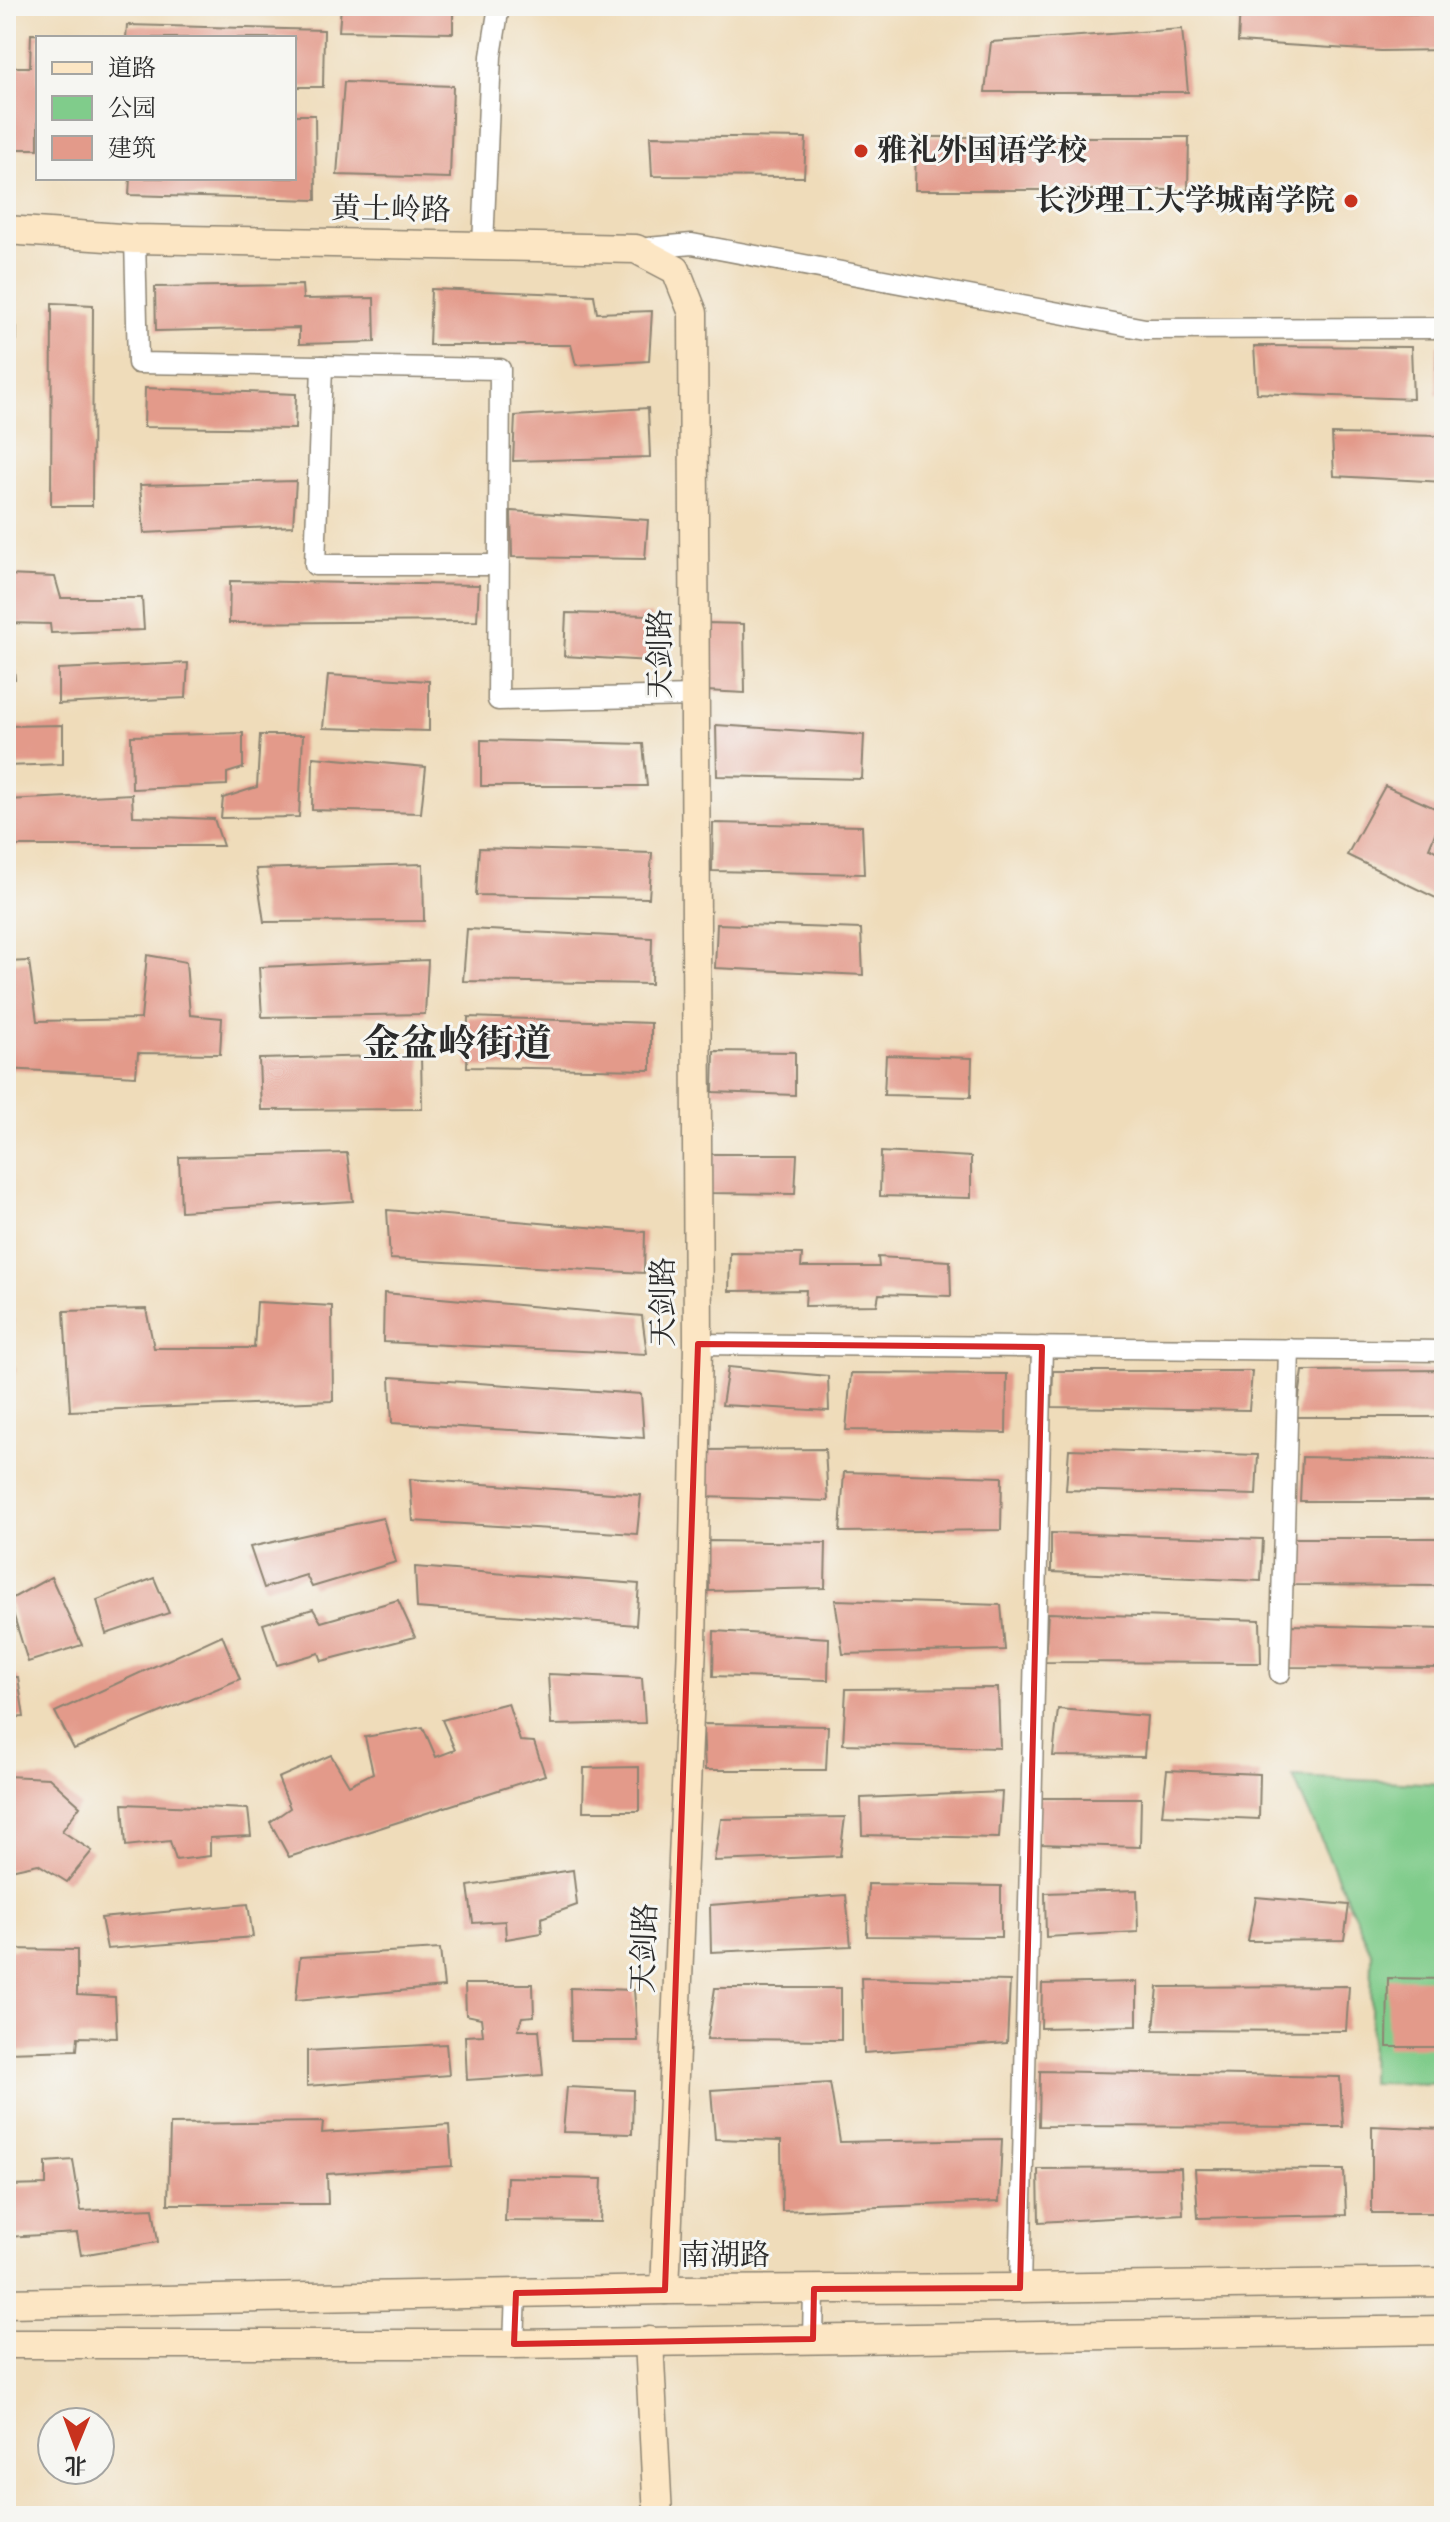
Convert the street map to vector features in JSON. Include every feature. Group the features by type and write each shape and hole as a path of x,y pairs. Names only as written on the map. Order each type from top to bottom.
{"main road":[{"name":"黄土岭路","path":"6,230 135,239 636,249 676,270 693,313"},
{"name":"天剑路","path":"665,2290 692,1644 698,1344 693,313"},
{"name":"南湖路","path":"6,2303 665,2290 1444,2282"},
{"path":"6,2344 514,2344 1444,2330"},
{"path":"649,2341 658,2516"}],"street":[{"path":"483,246 491,56 499,6"},
{"path":"135,239 138,363 500,369 498,700 695,696"},
{"path":"636,249 692,244 1145,329 1444,328"},
{"path":"322,366 315,565 498,565"},
{"path":"698,1344 1444,1351"},
{"path":"1020,2288 1042,1347"},
{"path":"1280,1673 1289,1349"},
{"path":"813,2339 814,2289"},
{"path":"514,2344 516,2293"}],"highlighted area":[{"path":"698,1344 1042,1347 1020,2288 814,2289 813,2339 514,2344 516,2293 665,2290"}],"green space":[{"path":"1293,1777 1444,1784 1444,2084 1370,2083 1372,1954"}],"building":[{"path":"341,6 453,6 453,33 339,31"},
{"path":"1240,6 1380,6 1381,13 1444,14 1444,50 1381,51 1238,42"},
{"path":"127,25 324,30 323,87 296,87 296,36 126,36"},
{"path":"1182,29 1188,92 985,92 991,42"},
{"path":"31,34 81,35 36,36 36,149 6,149 6,67 30,67"},
{"path":"344,82 453,86 450,178 337,175"},
{"path":"296,115 315,115 316,200 129,195 130,180 296,180"},
{"path":"650,136 806,138 804,177 652,176"},
{"path":"916,137 1189,137 1188,190 915,190"},
{"path":"302,285 303,299 374,298 375,342 299,344 299,328 156,331 155,287"},
{"path":"431,289 594,295 597,313 652,311 649,361 576,365 571,345 429,345"},
{"path":"6,296 16,296 15,397 6,397"},
{"path":"52,303 93,305 92,506 51,506"},
{"path":"1437,345 1444,345 1444,395 1436,394"},
{"path":"1254,346 1411,347 1413,399 1257,393"},
{"path":"145,388 296,394 295,429 144,427"},
{"path":"648,408 650,457 513,461 515,416"},
{"path":"1332,434 1444,436 1444,482 1334,476"},
{"path":"296,481 293,526 144,533 140,485"},
{"path":"511,511 648,520 645,559 512,557"},
{"path":"6,575 55,577 61,598 142,598 144,630 51,633 50,624 6,623"},
{"path":"230,581 479,585 477,621 229,623"},
{"path":"566,613 651,615 650,661 564,656"},
{"path":"706,623 744,624 745,693 706,691"},
{"path":"11,638 15,679 6,679 6,639"},
{"path":"188,663 186,698 58,704 58,669"},
{"path":"328,675 429,681 429,731 323,728"},
{"path":"63,725 63,764 6,766 6,726"},
{"path":"716,725 864,735 862,779 717,776"},
{"path":"243,733 243,768 227,773 227,785 132,789 131,736"},
{"path":"260,735 303,735 299,817 221,818 223,798 257,787"},
{"path":"481,740 643,744 647,786 481,786"},
{"path":"313,757 426,767 421,813 312,810"},
{"path":"1385,786 1444,812 1429,848 1444,854 1444,902 1347,855"},
{"path":"132,794 133,816 214,819 223,846 6,846 6,800"},
{"path":"713,823 862,826 864,874 712,871"},
{"path":"479,848 652,853 649,898 476,895"},
{"path":"423,864 424,921 264,922 256,869"},
{"path":"717,924 861,929 863,975 715,968"},
{"path":"467,929 652,938 651,984 463,981"},
{"path":"147,955 186,962 190,1015 222,1018 220,1054 138,1053 136,1076 6,1069 6,962 29,961 37,1021 141,1019"},
{"path":"428,960 425,1014 262,1017 259,967"},
{"path":"468,1017 651,1023 651,1070 467,1067"},
{"path":"714,1051 795,1052 795,1095 713,1092"},
{"path":"421,1055 422,1109 261,1110 259,1059"},
{"path":"886,1055 972,1058 971,1097 884,1095"},
{"path":"881,1152 971,1157 971,1198 880,1196"},
{"path":"347,1153 353,1201 181,1211 179,1157"},
{"path":"704,1154 797,1154 795,1194 708,1193"},
{"path":"387,1210 645,1232 644,1273 390,1259"},
{"path":"730,1253 802,1254 801,1267 879,1267 878,1257 950,1261 951,1296 879,1294 877,1305 805,1306 806,1290 729,1291"},
{"path":"384,1293 642,1316 647,1354 383,1342"},
{"path":"257,1302 332,1306 333,1401 70,1411 64,1311 146,1309 154,1348 254,1348"},
{"path":"6,1317 14,1320 7,1347 6,1347"},
{"path":"6,1359 16,1369 7,1396 6,1396"},
{"path":"728,1367 828,1376 829,1411 722,1405"},
{"path":"1444,1370 1444,1417 1296,1417 1303,1371"},
{"path":"1053,1371 1252,1371 1249,1410 1052,1407"},
{"path":"851,1373 1007,1374 1006,1433 846,1430"},
{"path":"390,1377 641,1394 644,1438 392,1423"},
{"path":"825,1449 828,1501 704,1497 704,1450"},
{"path":"1069,1449 1258,1455 1256,1495 1066,1490"},
{"path":"1302,1457 1444,1460 1444,1501 1300,1501"},
{"path":"844,1472 1002,1477 1001,1530 840,1532"},
{"path":"410,1479 641,1495 637,1534 413,1521"},
{"path":"383,1518 396,1562 312,1587 306,1575 264,1588 250,1547"},
{"path":"1051,1533 1263,1539 1261,1581 1051,1572"},
{"path":"1290,1538 1444,1538 1444,1586 1292,1585"},
{"path":"708,1541 826,1543 825,1588 709,1591"},
{"path":"415,1567 639,1584 636,1625 417,1608"},
{"path":"51,1577 82,1645 28,1662 9,1600"},
{"path":"154,1578 169,1613 106,1634 97,1600"},
{"path":"398,1600 415,1637 322,1661 319,1653 277,1665 263,1624 313,1609 321,1622"},
{"path":"835,1600 1001,1605 1005,1650 843,1654"},
{"path":"1048,1613 1260,1620 1261,1663 1045,1662"},
{"path":"1291,1625 1444,1629 1444,1668 1288,1667"},
{"path":"714,1631 829,1638 828,1680 713,1676"},
{"path":"222,1635 240,1679 74,1749 55,1712"},
{"path":"548,1674 642,1678 645,1723 551,1725"},
{"path":"6,1677 18,1677 24,1717 6,1718"},
{"path":"998,1688 1000,1748 843,1744 846,1689"},
{"path":"508,1703 520,1741 534,1742 545,1775 289,1857 270,1822 290,1808 278,1778 331,1755 349,1785 373,1773 365,1737 423,1727 436,1757 455,1750 442,1720"},
{"path":"1058,1709 1147,1716 1144,1757 1053,1756"},
{"path":"703,1724 828,1726 826,1770 705,1770"},
{"path":"639,1767 639,1811 583,1811 584,1768"},
{"path":"1167,1770 1260,1774 1259,1819 1162,1815"},
{"path":"6,1776 49,1778 80,1806 62,1831 92,1851 67,1882 38,1864 6,1871"},
{"path":"1002,1792 999,1838 862,1835 861,1798"},
{"path":"1037,1798 1141,1798 1140,1847 1039,1844"},
{"path":"123,1804 248,1809 251,1836 210,1838 210,1856 176,1860 170,1841 126,1846"},
{"path":"845,1817 840,1856 714,1861 721,1819"},
{"path":"573,1870 577,1905 541,1918 542,1933 506,1939 505,1921 473,1923 468,1886"},
{"path":"868,1884 1001,1886 1001,1937 867,1936"},
{"path":"1137,1890 1138,1932 1046,1937 1045,1893"},
{"path":"846,1895 851,1946 711,1952 710,1905"},
{"path":"1256,1897 1349,1905 1344,1940 1248,1941"},
{"path":"248,1904 253,1937 107,1949 101,1918"},
{"path":"6,1949 77,1950 77,1995 115,1997 117,2038 78,2037 77,2050 6,2052"},
{"path":"440,1949 444,1987 296,2000 300,1957"},
{"path":"861,1978 1010,1981 1007,2043 864,2053"},
{"path":"1388,1978 1444,1979 1444,2047 1387,2047"},
{"path":"1137,1982 1137,2026 1041,2028 1042,1984"},
{"path":"465,1984 533,1984 534,2016 522,2017 518,2030 539,2030 543,2075 467,2080 465,2036 483,2035 481,2018 466,2015"},
{"path":"1349,1986 1346,2031 1154,2030 1158,1987"},
{"path":"570,1988 634,1990 638,2041 571,2041"},
{"path":"715,1988 841,1988 841,2040 707,2039"},
{"path":"446,2044 449,2075 307,2086 307,2051"},
{"path":"1040,2071 1340,2077 1343,2127 1039,2126"},
{"path":"830,2083 840,2142 1002,2139 999,2202 782,2211 781,2141 715,2139 711,2090"},
{"path":"567,2087 633,2090 632,2134 563,2132"},
{"path":"323,2122 322,2133 449,2125 452,2166 327,2174 328,2204 168,2204 170,2124"},
{"path":"1372,2126 1444,2129 1444,2213 1372,2213"},
{"path":"73,2160 81,2211 153,2208 158,2242 81,2255 77,2233 6,2237 6,2186 46,2185 46,2162"},
{"path":"1181,2168 1183,2214 1039,2222 1038,2169"},
{"path":"1195,2169 1344,2170 1346,2215 1198,2218"},
{"path":"507,2177 602,2179 600,2222 505,2221"}],"place":[{"name":"雅礼外国语学校","path":"861,151"},
{"name":"长沙理工大学城南学院","path":"1351,201"}],"district":[{"name":"金盆岭街道","path":"457,1044"}]}
